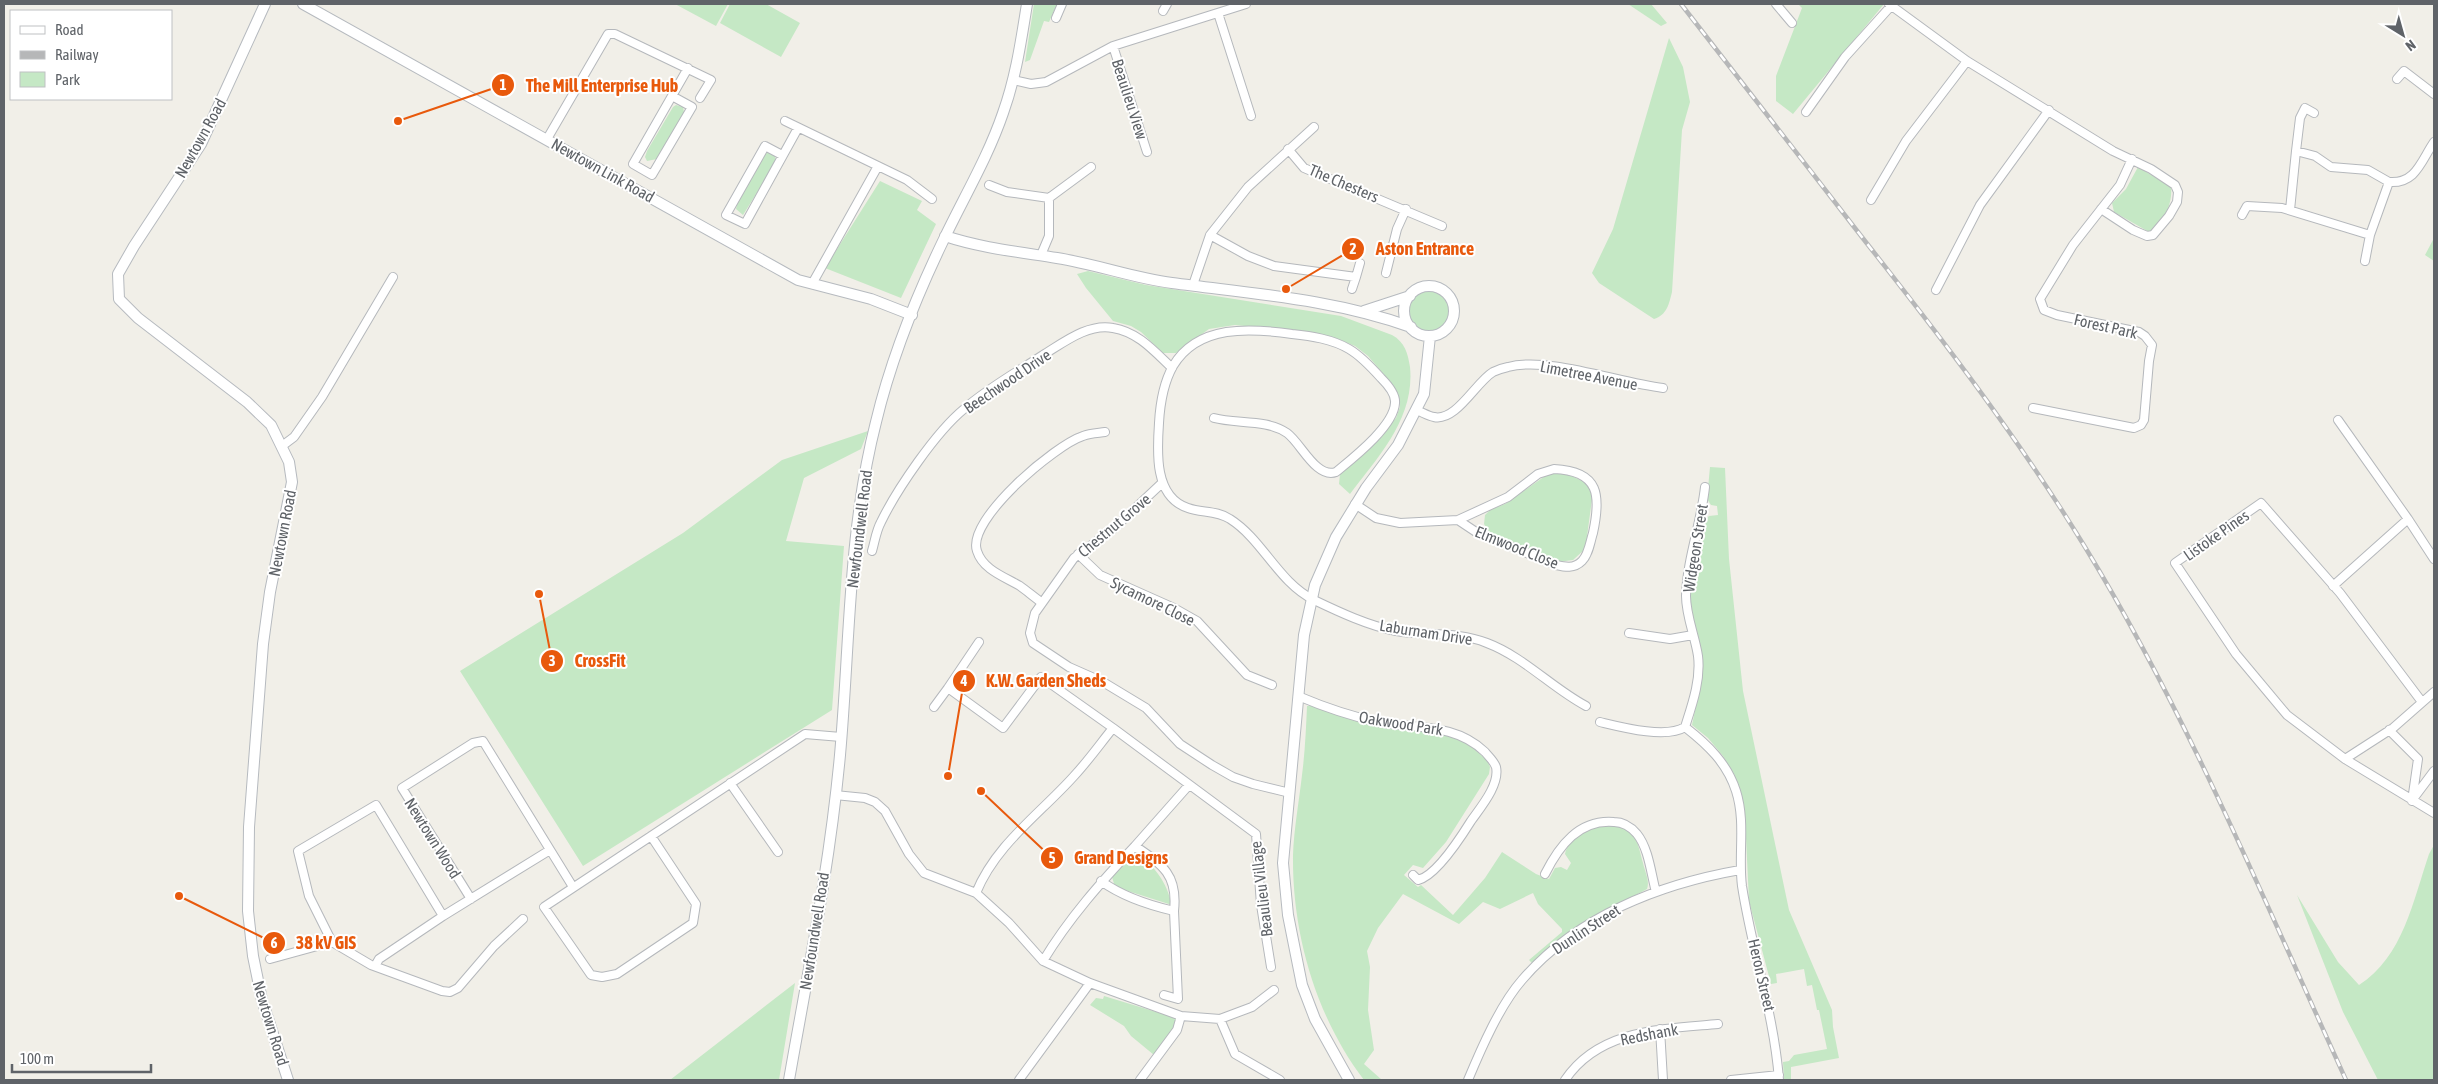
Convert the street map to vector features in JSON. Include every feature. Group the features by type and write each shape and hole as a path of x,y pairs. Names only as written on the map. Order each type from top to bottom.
{"street":[{"name":"Newtown Road","path":"265,4 201,144 134,246 118,274 119,299 138,318 246,402 271,425 289,462 292,482 270,592 263,644 250,827 248,911 253,956 262,1000 288,1080"},
{"name":"Newtown Link Road","path":"303,4 798,280 870,299 912,315"},
{"name":"Newfoundwell Road","path":"789,1080 836,795 842,737 854,541 864,474 891,368 945,236 980,171 994,137 1013,80 1027,4"},
{"path":"1056,18 1062,4"},
{"name":"Beaulieu View","path":"1013,80 1031,84 1046,82 1113,46 1246,4"},
{"path":"1776,4 1792,24"},
{"path":"1806,112 1845,57 1890,5 1967,61 2113,151 2132,159 2175,185 2177,202 2169,216 2153,235 2147,236 2132,230 2101,209"},
{"path":"1218,12 1252,116"},
{"path":"547,139 608,34 615,34 711,80 700,98"},
{"name":"Beaulieu View","path":"1113,46 1147,152"},
{"path":"1871,200 1906,141 1967,61"},
{"path":"672,96 692,107 652,175 632,164 688,68"},
{"path":"2397,79 2404,71 2434,94"},
{"path":"2290,210 2300,118 2305,108 2314,113"},
{"path":"1936,290 1980,205 2049,110"},
{"path":"785,121 906,180 932,199"},
{"path":"1193,285 1210,235 1248,187 1288,148 1314,127"},
{"path":"782,155 765,146 726,215 745,224 798,128"},
{"path":"2296,151 2315,156 2331,167 2368,170 2389,182 2400,183 2411,178 2434,142"},
{"name":"The Chesters","path":"1288,148 1304,168 1406,209 1442,226"},
{"name":"Forest Park","path":"2033,408 2134,428 2141,425 2144,420 2152,345 2146,336 2139,332 2057,315 2044,310 2041,304 2043,292 2073,245 2120,185 2132,159"},
{"path":"812,284 878,166"},
{"path":"989,184 1008,192 1049,198 1091,166"},
{"path":"2365,261 2370,235 2389,182"},
{"path":"1041,255 1048,236 1049,198"},
{"path":"2242,215 2247,206 2290,210 2370,235"},
{"path":"1386,273 1397,229 1406,209"},
{"path":"1210,235 1248,256 1274,266 1356,277"},
{"path":"945,236 964,242 1041,255 1170,283 1295,298 1364,311 1411,328 1422,335 1430,336 1446,329 1451,322 1454,311 1452,301 1447,293 1439,288 1430,286 1418,288 1410,296 1404,309 1406,320 1411,328"},
{"path":"1352,289 1360,263"},
{"path":"282,446 294,437 322,397 393,277"},
{"path":"1364,311 1410,296"},
{"name":"Beechwood Drive","path":"872,551 880,523 888,509 919,463 950,423 981,395 1053,349 1090,330 1112,328 1133,334 1172,368"},
{"path":"1161,484 1158,456 1159,421 1172,368 1179,358 1194,346 1216,334 1246,329 1285,332 1309,336 1348,349 1380,377 1396,399 1392,416 1384,428 1343,466 1331,474 1318,468 1292,437 1277,427 1214,418"},
{"path":"1349,1080 1315,1019 1302,985 1294,954 1288,915 1283,863 1304,635 1315,585 1336,537 1356,504 1398,445 1424,394 1430,336"},
{"name":"Limetree Avenue","path":"1416,410 1434,417 1443,417 1452,412 1494,372 1527,364 1545,364 1640,386 1663,388"},
{"path":"2338,420 2434,558"},
{"path":"1041,602 987,567 976,550 977,535 1008,492 1024,476 1070,442 1083,436 1105,432"},
{"name":"Elmwood Close","path":"1356,504 1376,518 1400,523 1458,520 1508,497 1538,474 1554,469 1574,471 1590,480 1598,498 1598,512 1587,553 1582,561 1568,567 1556,565 1476,532 1458,520"},
{"name":"Chestnut Grove","path":"1161,484 1113,529 1078,554 1041,602 1035,613 1030,633 1033,642 1047,654 1069,668 1103,682 1146,708 1180,744 1212,765 1240,779 1290,794"},
{"name":"Laburnam Drive","path":"1161,484 1178,503 1186,508 1228,517 1256,541 1286,578 1312,599 1385,628 1448,634 1487,643 1512,656 1586,706"},
{"name":"Widgeon Street","path":"1685,727 1698,675 1698,657 1686,599 1687,576 1702,512 1705,487"},
{"name":"Listoke Pines","path":"2422,702 2333,586 2261,503 2175,564 2236,654 2287,716 2345,759 2434,813"},
{"path":"2333,586 2408,519"},
{"name":"Sycamore Close","path":"1078,554 1100,575 1174,608 1197,621 1247,675 1272,685"},
{"path":"1629,633 1670,639 1693,635"},
{"path":"934,707 979,642"},
{"name":"Beaulieu Village","path":"948,688 1003,728 1041,677 1256,834 1261,904 1271,967"},
{"path":"2345,759 2389,730 2434,692"},
{"name":"Oakwood Park","path":"1298,696 1338,712 1378,722 1444,729 1458,733 1492,760 1496,768 1496,778 1468,826 1432,872 1424,879 1418,880 1412,876"},
{"path":"1600,722 1653,731 1678,732 1685,727"},
{"name":"Heron Street","path":"1685,727 1717,756 1728,772 1736,791 1740,822 1740,870 1774,1032 1779,1078"},
{"path":"976,893 997,856 1033,816 1074,776 1113,728"},
{"path":"2389,730 2418,759 2412,801"},
{"path":"651,836 696,904 693,923 617,974 602,977 591,975 544,907 573,887 805,734 842,737"},
{"name":"Newtown Wood","path":"471,899 402,788 473,742 483,741 573,887"},
{"path":"2412,801 2434,771"},
{"path":"730,783 778,852"},
{"path":"1043,961 1077,910 1101,881 1189,785"},
{"path":"836,795 865,798 875,802 885,811 909,854 924,873 976,893 1009,923 1043,961 1090,983 1181,1016 1220,1020 1252,1007 1274,990"},
{"path":"443,916 376,805 298,851 309,896 332,942 375,966 442,992 450,992 458,988 494,946 523,918"},
{"path":"1546,874 1555,855 1580,829 1606,821 1618,822 1628,826 1641,840 1656,892"},
{"path":"1135,846 1157,861 1168,875 1176,893 1174,911 1178,1000 1164,995"},
{"path":"375,966 379,959 443,916 550,850"},
{"name":"Dunlin Street","path":"1468,1080 1509,1000 1521,981 1563,941 1622,906 1656,892 1690,881 1740,870"},
{"path":"1101,881 1115,891 1133,899 1174,911"},
{"path":"270,959 332,942"},
{"path":"1019,1080 1090,983"},
{"path":"1140,1080 1177,1030 1181,1016"},
{"path":"1220,1020 1235,1054 1280,1080"},
{"name":"Redshank","path":"1565,1080 1584,1058 1606,1044 1622,1037 1660,1029 1718,1024"},
{"path":"1660,1029 1663,1080"},
{"path":"1731,1080 1779,1078"}],"green space":[{"path":"675,4 728,4 716,26"},
{"path":"730,4 766,4 800,23 781,57 720,23"},
{"path":"1034,4 1057,4 1049,22 1044,21 1030,60 1025,62"},
{"path":"1628,4 1651,4 1667,23 1661,26"},
{"path":"1798,4 1884,4 1793,114 1776,101 1776,76 1802,8"},
{"path":"1669,38 1683,67 1690,102 1682,130 1672,292 1665,312 1654,319 1599,283 1592,273 1613,229"},
{"path":"676,105 683,107 684,112 657,159 647,161 645,157 647,151"},
{"path":"769,152 774,154 776,160 743,215 736,209 737,204 765,154"},
{"path":"2138,167 2171,187 2171,199 2166,213 2159,225 2149,232 2114,212 2112,203 2126,189"},
{"path":"880,181 922,201 917,210 936,224 901,298 825,268"},
{"path":"2434,238 2434,261 2425,255"},
{"path":"1088,271 1146,285 1341,316 1392,335 1400,341 1405,349 1410,367 1410,386 1401,420 1383,451 1350,494 1339,484 1340,474 1396,418 1400,407 1399,398 1393,385 1368,356 1355,346 1338,339 1298,332 1235,325 1209,329 1176,353 1163,353 1141,332 1131,326 1113,321 1077,274"},
{"path":"1433,291 1440,294 1446,300 1449,311 1448,319 1440,328 1433,331 1425,331 1418,328 1410,319 1409,307 1412,300 1421,292"},
{"path":"868,431 861,449 804,478 786,541 844,546 832,710 583,866 460,671 683,533 782,460"},
{"path":"1710,467 1725,468 1729,559 1743,691 1789,910 1832,1010 1839,1058 1791,1067 1791,1080 1784,1080 1783,1062 1789,1061 1794,1055 1827,1049 1819,1010 1817,1010 1812,985 1807,986 1804,969 1776,974 1777,983 1771,984 1749,901 1745,817 1741,794 1734,774 1723,756 1708,738 1692,725 1701,681 1702,665 1691,605 1691,583 1705,520 1709,516 1718,515 1717,506 1711,505 1707,499"},
{"path":"1565,473 1589,484 1592,499 1586,544 1584,550 1573,560 1558,562 1490,533 1484,524 1485,515 1490,510 1505,504 1548,474"},
{"path":"1314,705 1340,715 1437,730 1460,737 1487,760 1490,767 1489,774 1446,842 1423,868 1413,865 1404,875 1418,887 1421,885 1453,915 1485,878 1502,852 1536,874 1549,879 1555,868 1561,867 1567,870 1571,863 1565,854 1568,846 1575,838 1594,828 1605,826 1625,828 1632,834 1638,844 1648,880 1647,889 1567,933 1532,963 1529,960 1562,932 1562,929 1538,904 1533,893 1500,909 1483,902 1459,924 1403,894 1378,928 1367,951 1370,967 1368,1010 1374,1050 1364,1064 1382,1080 1364,1080 1347,1055 1320,1002 1302,944 1297,915 1293,855 1304,758 1307,706"},
{"path":"2434,845 2434,1080 2378,1080 2343,1012 2297,895 2338,962 2359,985 2374,973 2396,944 2405,927 2429,854"},
{"path":"1137,853 1150,864 1159,876 1167,889 1172,905 1115,887 1112,877"},
{"path":"795,983 779,1080 670,1080"},
{"path":"1104,996 1176,1018 1176,1027 1154,1055 1131,1036 1124,1026 1090,1005 1096,998 1103,999"}],"railway":[{"path":"1681,4 1951,353 2034,468 2085,547 2158,676 2191,742 2255,877 2346,1080"}],"place":[{"name":"The Mill Enterprise Hub","path":"398,121"},
{"name":"Aston Entrance","path":"1286,289"},
{"name":"CrossFit","path":"539,594"},
{"name":"K.W. Garden Sheds","path":"948,776"},
{"name":"Grand Designs","path":"981,791"},
{"name":"38 kV GIS","path":"179,896"}]}
